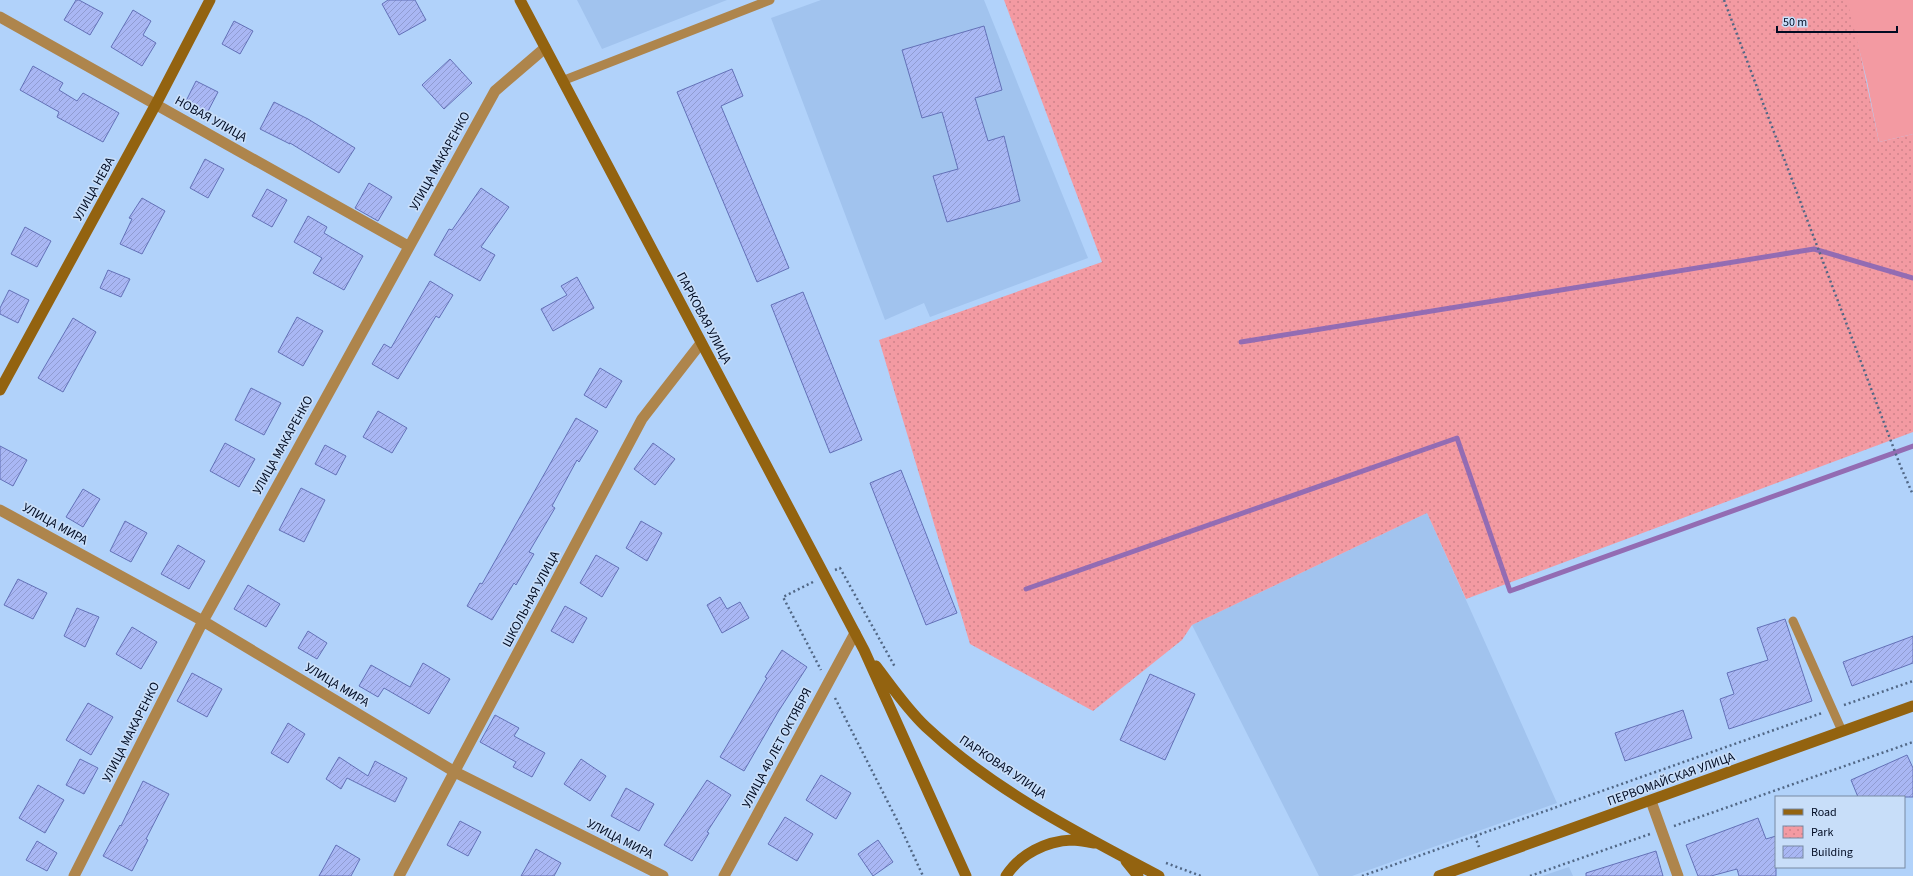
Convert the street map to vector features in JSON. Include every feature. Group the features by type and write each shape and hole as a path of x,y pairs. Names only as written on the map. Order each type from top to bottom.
{"main road":[{"name":"УЛИЦА НЕВА","path":"0,390 156,104 210,0"},
{"name":"ПАРКОВАЯ УЛИЦА","path":"520,0 864,650 966,876"},
{"name":"ПАРКОВАЯ УЛИЦА","path":"864,650 901,700 951,749 1014,794 1111,851"},
{"name":"ПЕРВОМАЙСКАЯ УЛИЦА","path":"1439,876 1651,801 1842,730 1913,706"},
{"path":"1006,876 1010,868 1028,853 1049,843 1073,840 1096,844 1159,876"},
{"path":"1111,851 1125,860 1138,876"}],"street":[{"name":"НОВАЯ УЛИЦА","path":"0,17 408,246"},
{"name":"УЛИЦА МАКАРЕНКО","path":"74,876 203,621 408,246 495,91 545,48"},
{"name":"ШКОЛЬНАЯ УЛИЦА","path":"399,876 642,418 701,343"},
{"name":"УЛИЦА МИРА","path":"0,510 203,621 455,772 663,876"},
{"name":"УЛИЦА 40 ЛЕТ ОКТЯБРЯ","path":"724,876 855,633"},
{"path":"1651,801 1678,876"}],"lane":[{"path":"562,81 770,0"},
{"path":"1793,621 1842,730"}],"path":[{"path":"1724,0 1892,445 1913,495"},
{"path":"1362,876 1913,681"},
{"path":"1530,876 1913,742"}],"shaded area":[{"path":"577,0 727,0 602,49"},
{"path":"821,0 984,0 1088,258 930,317 924,303 885,320 771,18"},
{"path":"1427,513 1557,803 1352,876 1319,876 1192,625"},
{"path":"1569,867 1573,876 1542,876"}],"green space":[{"path":"1004,0 1849,0 1879,142 1913,134 1913,432 1466,599 1427,513 1192,625 1182,640 1093,711 970,644 879,340 1102,262"},
{"path":"1847,0 1913,0 1913,134 1879,142 1867,81"}],"building":[{"path":"76,0 79,0 103,13 90,35 64,20"},
{"path":"388,0 415,0 426,20 399,35 382,4"},
{"path":"133,10 151,21 143,35 156,43 142,66 111,47"},
{"path":"234,21 253,31 240,54 222,44"},
{"path":"984,26 1002,90 975,98 988,141 1004,136 1020,201 947,222 933,176 958,169 942,112 922,118 902,50"},
{"path":"450,59 472,83 444,109 422,85"},
{"path":"33,66 63,83 59,90 77,101 83,93 119,113 103,142 57,117 59,112 20,90"},
{"path":"732,69 743,96 721,106 789,268 757,282 677,92"},
{"path":"196,81 218,92 206,115 185,103"},
{"path":"274,102 308,119 355,148 339,173 290,143 260,129"},
{"path":"205,159 224,169 208,198 190,188"},
{"path":"369,183 392,197 378,221 355,208"},
{"path":"481,188 509,207 481,247 495,255 480,281 434,255 449,229 452,230"},
{"path":"267,189 287,200 272,227 252,216"},
{"path":"142,198 165,211 142,254 120,244 132,219 129,218"},
{"path":"308,216 327,227 324,233 363,256 344,290 313,273 322,258 294,242"},
{"path":"25,227 51,241 37,267 11,254"},
{"path":"108,270 130,279 121,297 100,288"},
{"path":"577,277 594,308 553,331 541,309 567,295 561,286"},
{"path":"430,281 453,295 439,318 436,316 398,379 372,364 384,344 391,348"},
{"path":"9,290 29,300 18,323 0,314 0,308"},
{"path":"803,292 862,440 830,453 771,305"},
{"path":"297,317 323,331 303,366 278,352"},
{"path":"73,318 96,332 63,392 38,378"},
{"path":"600,368 622,381 606,408 584,395"},
{"path":"251,388 281,403 264,435 235,420"},
{"path":"378,411 407,428 392,453 363,437"},
{"path":"576,418 598,431 579,462 577,460 552,506 555,508 529,552 534,554 516,585 514,583 492,620 467,606 480,583 482,584"},
{"path":"225,443 255,459 239,487 210,471"},
{"path":"653,443 675,459 655,485 634,469"},
{"path":"325,445 346,456 336,475 315,464"},
{"path":"0,446 27,460 13,486 0,479"},
{"path":"901,470 957,613 926,625 870,483"},
{"path":"301,488 325,500 304,542 279,530"},
{"path":"83,489 100,499 83,527 66,517"},
{"path":"125,521 147,533 131,562 110,551"},
{"path":"641,521 662,533 647,561 626,548"},
{"path":"178,545 205,561 189,589 161,574"},
{"path":"596,555 619,568 602,597 580,583"},
{"path":"18,579 47,593 33,619 4,605"},
{"path":"248,585 280,604 266,627 234,609"},
{"path":"720,597 727,609 740,602 749,618 722,633 707,605"},
{"path":"565,606 587,618 573,643 551,631"},
{"path":"77,608 99,617 85,647 64,636"},
{"path":"1785,619 1812,701 1729,729 1720,699 1734,694 1727,673 1768,660 1757,628"},
{"path":"132,627 157,642 141,669 116,654"},
{"path":"308,631 327,643 317,659 298,648"},
{"path":"1913,636 1913,663 1852,686 1843,662"},
{"path":"782,650 807,667 778,712 744,771 720,757"},
{"path":"423,663 450,679 429,714 384,688 378,697 359,686 371,665 410,687"},
{"path":"192,673 222,689 207,717 177,701"},
{"path":"1150,674 1195,694 1165,760 1120,740"},
{"path":"88,703 113,717 91,755 66,740"},
{"path":"1683,710 1692,738 1625,761 1615,733"},
{"path":"495,715 519,728 514,736 545,753 532,777 513,767 516,762 480,742"},
{"path":"288,723 305,734 288,763 271,753"},
{"path":"1907,755 1913,768 1913,797 1858,796 1851,780"},
{"path":"339,757 368,776 375,761 407,778 395,802 347,778 341,789 326,779"},
{"path":"80,759 98,768 84,794 66,785"},
{"path":"581,759 606,776 590,801 564,784"},
{"path":"821,775 851,793 836,819 806,800"},
{"path":"707,780 731,795 707,832 709,833 692,861 664,845"},
{"path":"143,781 169,794 146,839 148,840 132,871 103,856 120,825 121,826"},
{"path":"38,785 64,800 45,833 19,818"},
{"path":"626,788 654,804 639,831 611,816"},
{"path":"785,817 813,834 797,861 768,844"},
{"path":"1758,818 1766,839 1775,836 1776,876 1739,876 1737,869 1711,876 1698,876 1686,845"},
{"path":"460,821 481,832 468,856 447,845"},
{"path":"878,840 893,862 873,876 858,854"},
{"path":"37,841 57,853 47,871 26,860"},
{"path":"336,845 360,859 351,876 319,876"},
{"path":"536,849 561,863 554,876 521,876"},
{"path":"1656,851 1663,876 1586,876 1586,873"}],"waterway":[{"path":"1241,342 1814,249 1913,278"},
{"path":"1026,589 1457,438 1510,591 1913,446"}]}
